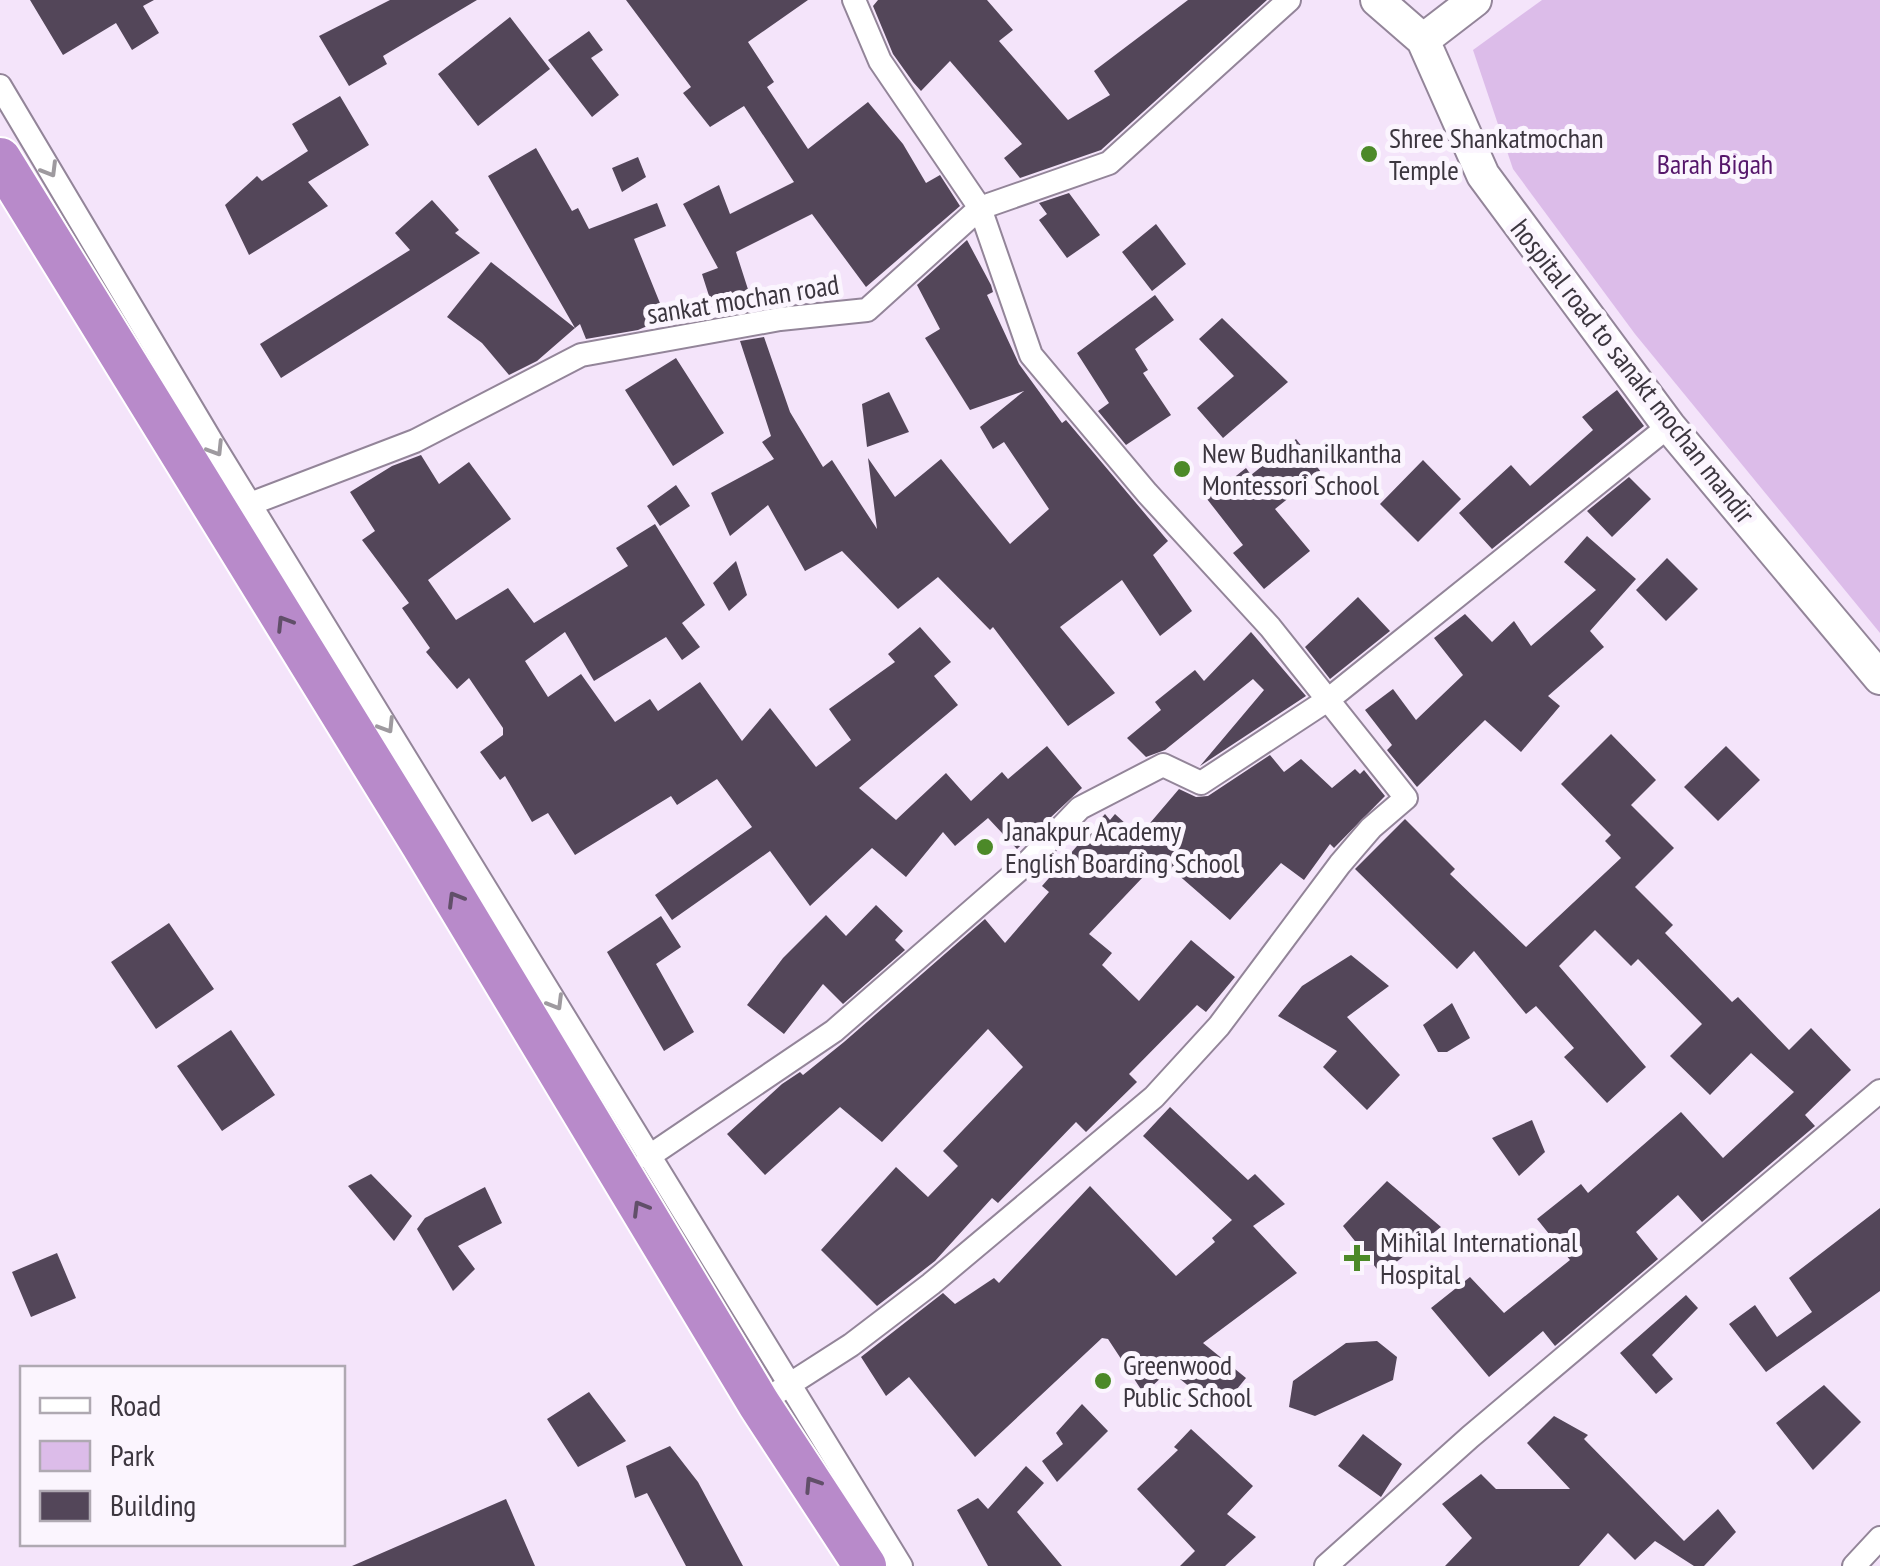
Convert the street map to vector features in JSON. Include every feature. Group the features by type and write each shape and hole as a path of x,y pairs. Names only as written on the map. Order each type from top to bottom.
{"highway":[{"path":"0,160 773,1394 865,1566"}],"street":[{"path":"773,1394 851,1345 931,1284 1154,1097 1219,1026 1340,864 1371,828 1406,798 1329,700 1031,355 980,208 880,61 854,0"},
{"name":"sankat mochan road","path":"250,504 415,441 581,355 780,319 867,310 980,208 1108,163 1289,0"},
{"path":"1377,0 1423,40 1476,0"},
{"name":"hospital road to sanakt mochan mandir","path":"1423,40 1483,175 1669,426 1880,678"},
{"path":"0,86 648,1158 773,1394 900,1566"},
{"path":"648,1158 834,1030 1028,862 1080,808 1163,765 1201,783 1329,700 1669,426"},
{"path":"1326,1566 1470,1438 1880,1091"},
{"path":"1854,1566 1880,1538"}],"green space":[{"name":"Barah Bigah","path":"1542,0 1880,0 1880,633 1635,334 1513,169 1473,50"}],"building":[{"path":"30,0 154,0 143,6 159,33 132,50 116,23 63,55"},
{"path":"390,0 477,0 383,56 387,64 349,86 319,36"},
{"path":"626,0 808,0 748,42 774,82 767,87 808,149 868,102 903,144 926,183 940,175 960,206 866,287 812,214 736,252 754,308 741,311 731,291 710,299 702,274 718,268 683,204 719,185 730,214 794,182 744,106 710,127 683,93 691,87"},
{"path":"878,0 987,0 1013,30 999,41 1068,120 1110,95 1094,71 1188,0 1267,0 1101,150 1020,178 1004,158 1022,144 950,61 921,91 913,82 893,54 873,6"},
{"path":"510,17 550,69 478,126 438,74"},
{"path":"589,31 603,50 591,58 619,95 592,117 548,60"},
{"path":"340,96 369,145 308,182 328,206 249,255 225,205 257,176 262,181 308,151 292,124"},
{"path":"536,148 572,211 578,208 589,229 657,203 666,226 634,239 666,318 638,330 586,339 580,324 575,328 488,176"},
{"path":"638,157 646,177 622,192 612,168"},
{"path":"1069,193 1100,235 1067,258 1039,220 1047,214 1039,203"},
{"path":"432,200 459,230 455,233 480,253 281,378 260,344 410,250 395,233"},
{"path":"1156,224 1186,264 1152,291 1122,252"},
{"path":"967,240 991,285 993,292 987,295 1019,364 1062,423 1066,420 1168,541 1153,555 1192,611 1160,636 1122,580 1060,627 1115,693 1068,726 993,627 990,630 938,577 898,609 842,551 805,571 768,505 730,536 711,493 774,459 762,442 771,436 740,341 764,337 790,412 823,467 832,460 877,529 868,458 895,497 941,459 1010,544 1049,509 1004,442 993,449 980,427 1024,391 970,410 925,338 940,329 917,285"},
{"path":"491,262 575,328 537,361 509,375 482,343 447,317"},
{"path":"1155,295 1174,320 1135,349 1148,370 1143,373 1171,415 1126,445 1098,411 1109,403 1077,353"},
{"path":"1222,318 1288,382 1223,438 1197,408 1234,376 1199,339"},
{"path":"676,358 724,433 673,466 625,390"},
{"path":"1617,390 1644,426 1492,549 1459,513 1511,465 1530,486 1593,430 1582,417"},
{"path":"889,392 909,432 867,447 862,404"},
{"path":"1296,439 1321,472 1275,509 1310,551 1264,589 1233,553 1243,545 1207,499 1246,468 1251,475"},
{"path":"421,455 439,484 469,462 511,519 428,580 456,620 508,588 534,623 628,566 616,548 655,524 705,605 682,623 700,647 682,660 666,637 594,681 565,632 525,661 548,697 581,674 615,722 650,699 658,711 700,682 742,741 770,708 816,767 851,740 829,709 895,662 888,654 920,627 951,662 934,676 958,705 859,788 896,820 946,773 971,801 1002,772 1008,779 1047,746 1082,788 1017,849 988,818 955,846 943,832 906,877 872,848 810,906 770,851 672,920 655,895 752,827 717,779 677,805 671,796 575,855 548,813 532,822 505,776 500,780 480,752 503,735 503,728 469,678 457,689 426,652 430,648 402,608 409,603 362,540 375,531 350,492 392,466"},
{"path":"1423,460 1461,499 1418,542 1380,504"},
{"path":"1629,477 1651,499 1612,537 1587,511"},
{"path":"676,485 690,506 660,526 647,506"},
{"path":"1587,536 1636,579 1590,631 1604,647 1548,696 1560,706 1521,752 1485,720 1417,787 1387,750 1392,745 1365,710 1393,689 1416,720 1463,675 1434,638 1465,614 1492,642 1514,621 1531,646 1596,590 1564,562"},
{"path":"1667,558 1698,589 1666,621 1636,590"},
{"path":"736,561 747,595 729,611 713,583"},
{"path":"1358,597 1390,631 1330,679 1305,647"},
{"path":"1251,632 1306,696 1200,766 1264,690 1253,679 1165,750 1146,757 1127,738 1161,710 1155,702 1195,670 1204,681"},
{"path":"1611,734 1656,780 1631,805 1674,848 1635,887 1673,925 1665,933 1732,1002 1738,997 1789,1050 1811,1028 1851,1070 1805,1115 1815,1126 1702,1222 1678,1195 1636,1232 1658,1259 1555,1346 1543,1331 1489,1377 1431,1308 1470,1277 1504,1313 1570,1260 1537,1219 1581,1184 1588,1193 1681,1112 1723,1158 1794,1092 1751,1053 1710,1095 1670,1056 1702,1024 1638,959 1631,966 1595,930 1559,966 1646,1067 1607,1103 1564,1057 1574,1048 1536,1006 1526,1014 1474,951 1457,969 1355,869 1405,819 1455,869 1450,874 1526,947 1621,858 1605,841 1611,835 1561,784"},
{"path":"1726,746 1760,780 1718,821 1684,787"},
{"path":"1270,755 1284,772 1301,759 1332,788 1355,769 1360,774 1364,770 1385,796 1334,848 1330,844 1304,880 1281,863 1230,920 1160,859 1089,934 1112,953 1102,965 1139,1001 1191,940 1235,977 1206,1012 1197,1005 1129,1074 1137,1082 1086,1132 1076,1122 998,1203 992,1198 935,1261 877,1306 821,1250 896,1167 928,1197 958,1166 943,1151 1023,1067 988,1029 882,1142 840,1107 765,1175 727,1134 782,1084 800,1072 803,1075 844,1042 985,919 1005,943 1049,892 1042,886 1105,814 1110,820 1115,814 1139,836 1179,789 1196,797 1208,796"},
{"path":"876,905 903,931 895,940 905,950 843,1004 823,984 784,1034 747,1005 783,958 826,915 846,936"},
{"path":"661,916 681,947 656,964 694,1032 664,1051 607,952"},
{"path":"169,923 214,989 156,1029 111,962"},
{"path":"1351,955 1389,986 1347,1017 1400,1075 1367,1110 1323,1067 1337,1051 1278,1016 1302,986"},
{"path":"1452,1003 1470,1038 1447,1052 1438,1052 1423,1025"},
{"path":"231,1030 275,1095 222,1131 177,1066"},
{"path":"1170,1107 1248,1180 1255,1174 1285,1204 1253,1226 1297,1273 1203,1343 1246,1378 1219,1411 1169,1370 1144,1394 1108,1339 1102,1338 975,1457 909,1377 886,1396 861,1357 943,1293 955,1304 994,1278 999,1283 1090,1186 1176,1276 1215,1242 1212,1238 1232,1220 1143,1136"},
{"path":"1532,1120 1545,1152 1519,1176 1492,1138"},
{"path":"371,1174 412,1216 394,1241 348,1186"},
{"path":"1387,1181 1441,1227 1381,1274 1343,1226"},
{"path":"485,1187 502,1223 458,1246 475,1269 453,1291 417,1229 425,1218"},
{"path":"1880,1208 1880,1291 1766,1372 1729,1324 1755,1305 1777,1337 1812,1312 1789,1278"},
{"path":"57,1253 76,1298 31,1317 12,1272"},
{"path":"1686,1295 1698,1308 1652,1355 1673,1379 1656,1394 1620,1353"},
{"path":"1377,1341 1397,1357 1393,1380 1315,1416 1289,1407 1293,1381 1346,1343"},
{"path":"1824,1385 1861,1422 1813,1470 1776,1423"},
{"path":"589,1392 626,1441 578,1467 547,1419"},
{"path":"1082,1404 1108,1431 1057,1482 1042,1461 1063,1444 1056,1433"},
{"path":"1554,1416 1588,1435 1584,1439 1684,1541 1718,1509 1736,1532 1704,1566 1694,1566 1655,1541 1635,1560 1608,1533 1579,1566 1445,1566 1472,1538 1442,1504 1481,1474 1496,1489 1570,1489 1527,1443"},
{"path":"1191,1429 1253,1486 1227,1514 1256,1537 1225,1566 1180,1566 1195,1551 1137,1489 1178,1450 1174,1447"},
{"path":"1363,1434 1402,1464 1381,1497 1338,1466"},
{"path":"670,1446 698,1482 743,1566 686,1566 647,1493 635,1498 626,1466"},
{"path":"1026,1466 1044,1483 1017,1512 1062,1566 988,1566 957,1510 978,1498 988,1509"},
{"path":"506,1499 535,1566 352,1566"}],"place":[{"name":"Shree Shankatmochan Temple","path":"1369,154"},
{"name":"New Budhanilkantha Montessori School","path":"1182,469"},
{"name":"Janakpur Academy English Boarding School","path":"985,847"},
{"name":"Mihilal International Hospital","path":"1357,1258"},
{"name":"Greenwood Public School","path":"1103,1381"}]}
